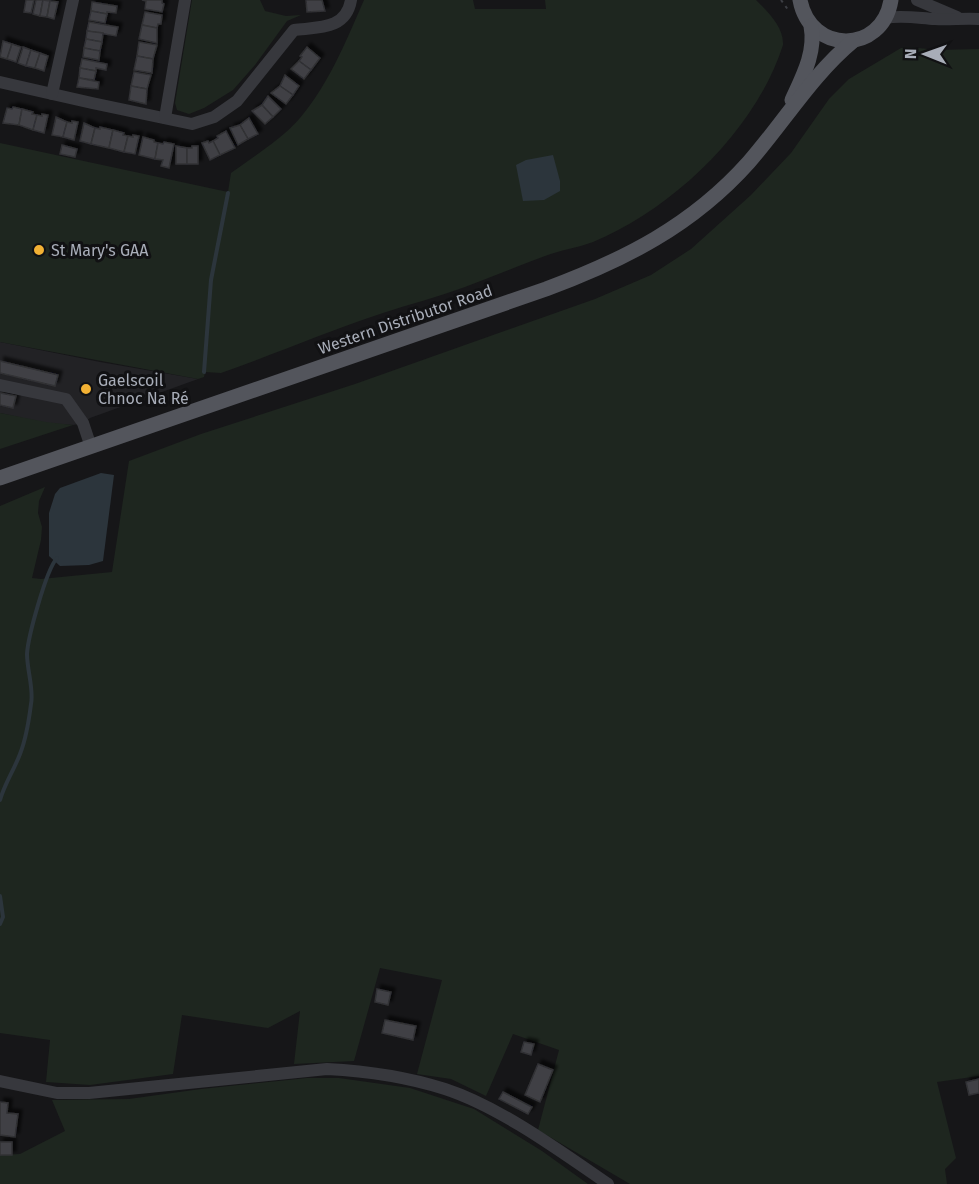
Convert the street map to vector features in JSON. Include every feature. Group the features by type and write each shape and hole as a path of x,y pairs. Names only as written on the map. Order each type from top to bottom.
{"main road":[{"path":"885,18 891,0"},
{"path":"797,6 812,26 830,38 853,40"},
{"name":"Western Distributor Road","path":"0,478 546,289 610,264 669,230 710,199 747,163 828,65 853,40 868,35 885,18"},
{"name":"Western Distributor Road","path":"780,123 810,56 813,40 812,26"}],"street":[{"path":"52,94 73,0"},
{"path":"165,118 185,0"},
{"path":"0,82 192,124 214,117 237,101 294,30 330,26 344,18 351,0"},
{"path":"917,0 958,18"},
{"path":"885,18 979,20"},
{"path":"0,385 66,399 83,423 91,447"},
{"path":"0,1081 57,1093 89,1093 317,1070 361,1070 446,1089 477,1102 534,1135 608,1184"}],"path":[{"path":"781,0 797,6"}],"shaded area":[{"path":"192,0 260,0 265,11 286,16 301,15 287,21 255,65 233,90 204,108 189,114 177,110 175,103"},
{"path":"364,0 473,0 475,9 546,9 545,0 756,0 778,26 783,45 770,77 753,107 708,163 681,188 653,209 623,228 593,242 551,254 455,291 362,320 221,373 205,372 204,377 198,379 0,342 0,143 228,192 231,173 284,133 300,118 320,91"},
{"path":"901,48 938,50 979,49 979,1076 937,1082 956,1158 945,1169 947,1184 630,1184 538,1130 559,1050 513,1034 486,1096 451,1079 417,1074 442,980 380,968 354,1061 294,1064 300,1011 268,1028 182,1015 173,1074 90,1085 46,1082 50,1040 0,1033 0,506 45,487 39,501 41,540 32,578 112,572 129,461 201,434 355,384 595,299 651,275 691,249 751,195 791,153 829,99 849,79"},
{"path":"553,155 560,181 560,191 544,200 523,201 516,165 526,160"},
{"name":"Gaelscoil Chnoc Na Ré","path":"0,342 198,379 90,418 83,423 73,425 46,423 0,413"},
{"path":"0,413 46,422 73,425 0,449"},
{"path":"101,473 114,475 103,561 89,565 60,566 49,556 49,513 55,494 60,488"},
{"path":"307,1078 339,1078 410,1088 474,1109 542,1151 588,1184 0,1184 0,1155 20,1154 65,1131 52,1100 129,1099"}],"building":[{"path":"26,0 34,0 31,13 24,12"},
{"path":"36,0 43,0 40,16 33,14"},
{"path":"43,0 50,1 47,17 40,16"},
{"path":"142,0 162,0 164,4 162,12 145,9 146,1"},
{"path":"306,0 322,0 325,11 307,12"},
{"path":"50,1 58,2 54,19 47,17"},
{"path":"92,2 117,6 116,13 91,11"},
{"path":"91,11 107,14 105,23 89,20"},
{"path":"145,12 162,15 161,24 158,24 157,28 142,25"},
{"path":"89,22 118,27 116,36 87,31"},
{"path":"142,25 157,28 157,43 139,39"},
{"path":"87,31 103,33 102,42 86,39"},
{"path":"86,39 102,42 100,51 84,48"},
{"path":"3,41 12,44 7,59 0,57"},
{"path":"139,42 157,45 153,59 137,56"},
{"path":"12,44 21,47 16,62 7,59"},
{"path":"23,47 31,50 26,66 18,63"},
{"path":"307,47 320,58 311,70 299,61"},
{"path":"84,48 100,51 99,60 83,57"},
{"path":"31,50 40,53 35,68 26,66"},
{"path":"40,53 48,56 44,71 35,68"},
{"path":"137,56 153,59 152,73 134,70"},
{"path":"82,59 107,64 106,70 80,68"},
{"path":"299,61 311,70 304,79 291,69"},
{"path":"80,68 96,71 94,80 79,78"},
{"path":"134,72 151,75 147,89 131,86"},
{"path":"285,75 299,86 293,95 280,86"},
{"path":"79,78 99,82 98,89 77,87"},
{"path":"131,86 147,89 146,104 129,100"},
{"path":"280,86 293,95 286,104 271,93"},
{"path":"268,96 281,109 273,117 262,105"},
{"path":"262,105 273,117 265,124 252,111"},
{"path":"13,107 22,109 19,125 3,123 7,108 12,109"},
{"path":"22,109 37,115 33,130 19,125"},
{"path":"42,114 48,115 44,133 33,130 37,115 42,116"},
{"path":"56,117 67,122 63,137 52,135"},
{"path":"249,118 258,134 248,139 240,125"},
{"path":"72,121 78,122 74,140 63,137 67,122 72,123"},
{"path":"84,123 95,128 91,144 80,141"},
{"path":"240,125 248,139 238,145 230,128"},
{"path":"100,127 113,130 109,148 91,144 95,128 100,129"},
{"path":"113,130 128,136 124,152 109,148"},
{"path":"226,131 235,148 220,155 213,141"},
{"path":"133,135 139,136 135,154 124,152 128,136 133,137"},
{"path":"143,137 158,143 155,159 139,155"},
{"path":"208,141 209,143 213,141 220,155 210,160 202,143"},
{"path":"164,142 174,144 169,168 161,166 163,160 155,159 158,143 163,144"},
{"path":"62,145 77,149 75,157 60,154"},
{"path":"176,146 187,148 187,164 176,164"},
{"path":"192,146 198,146 198,164 187,164 187,148 192,148"},
{"path":"0,361 58,375 55,386 0,373"},
{"path":"0,393 16,396 13,408 0,405"},
{"path":"377,989 391,992 388,1005 375,1002"},
{"path":"385,1020 416,1026 413,1040 382,1033"},
{"path":"524,1042 534,1044 531,1055 521,1052"},
{"path":"538,1064 553,1070 540,1102 525,1095"},
{"path":"979,1079 979,1093 969,1095 966,1082"},
{"path":"503,1092 532,1107 528,1114 499,1099"},
{"path":"0,1102 8,1103 7,1113 18,1114 15,1137 0,1135"},
{"path":"0,1142 12,1142 12,1155 0,1155"}],"waterway":[{"path":"204,372 211,280 228,193"},
{"path":"0,800 26,736 32,698 27,660 28,645 43,589 57,558"},
{"path":"0,896 3,917 0,924"}],"place":[{"name":"St Mary's GAA","path":"39,250"},
{"name":"Gaelscoil Chnoc Na Ré","path":"86,389"}]}
